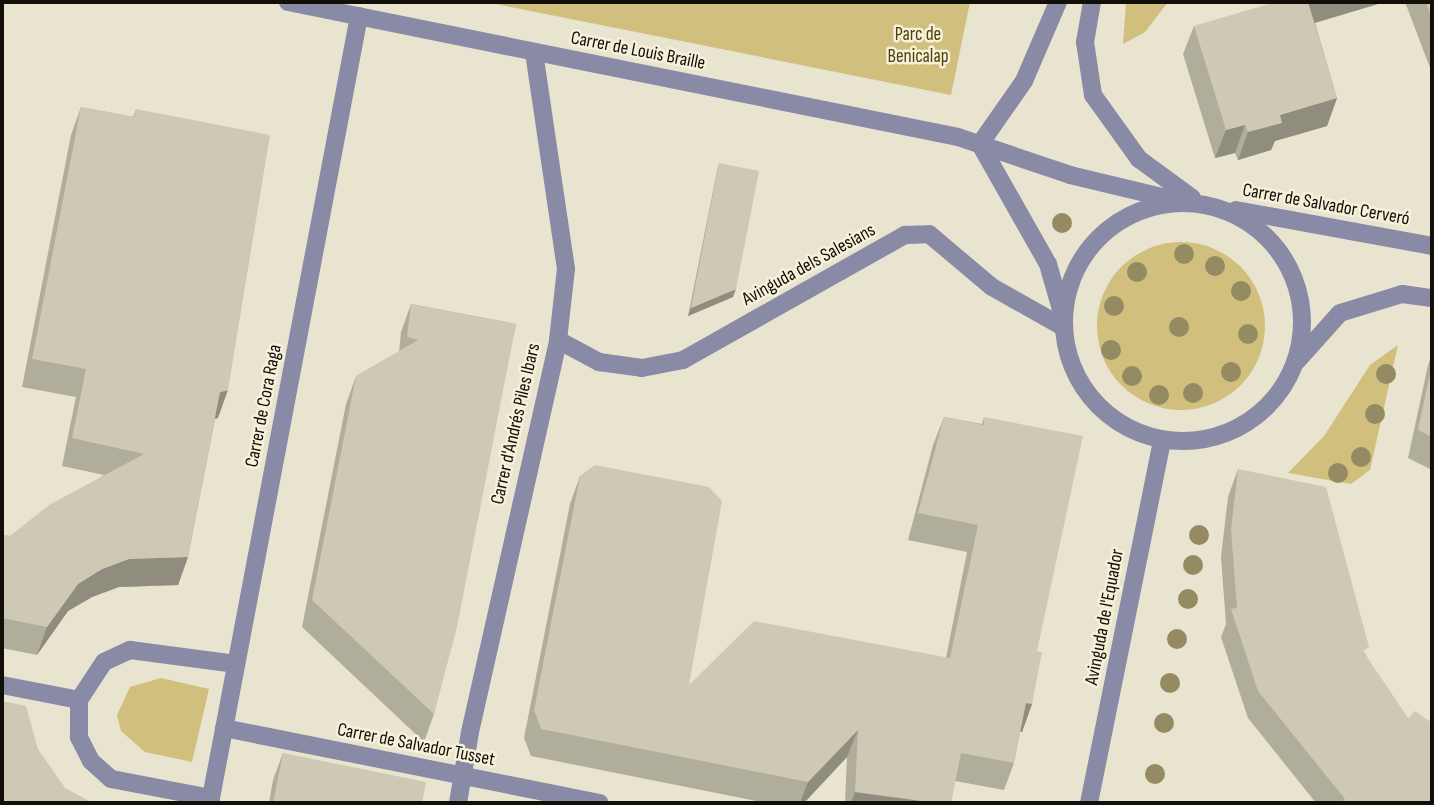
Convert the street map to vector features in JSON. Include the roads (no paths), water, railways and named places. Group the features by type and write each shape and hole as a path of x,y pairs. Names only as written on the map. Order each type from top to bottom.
{"street":[{"name":"Carrer de Louis Braille","path":"288,2 980,144 1070,174 1183,202"},
{"path":"1058,2 1024,81 980,144 1048,264 1063,321 1069,358 1090,396 1131,430 1162,440 1195,442 1256,417 1295,363 1340,313 1402,294 1432,298"},
{"path":"1091,2 1085,42 1093,95 1139,159 1208,205 1248,222 1278,249 1296,285 1303,324 1295,363"},
{"name":"Carrer de Cora Raga","path":"211,800 359,16"},
{"name":"Carrer d'Andrés Piles Ibars","path":"458,803 470,733 558,340 566,269 534,52"},
{"path":"1063,321 1070,280 1088,248 1136,212 1183,202 1208,205"},
{"name":"Carrer de Salvador Cerveró","path":"1208,205 1432,246"},
{"name":"Avinguda dels Salesians","path":"558,340 599,362 642,368 683,360 905,235 929,234 992,287 1063,321"},
{"name":"Avinguda de l'Equador","path":"1090,803 1162,440"},
{"path":"211,800 111,779 91,761 79,737 79,700 104,662 130,650 236,664"},
{"path":"2,685 79,700"},
{"name":"Carrer de Salvador Tusset","path":"224,728 600,803"}],"park label":[{"name":"Parc de Benicalap","path":"918,46"}]}
